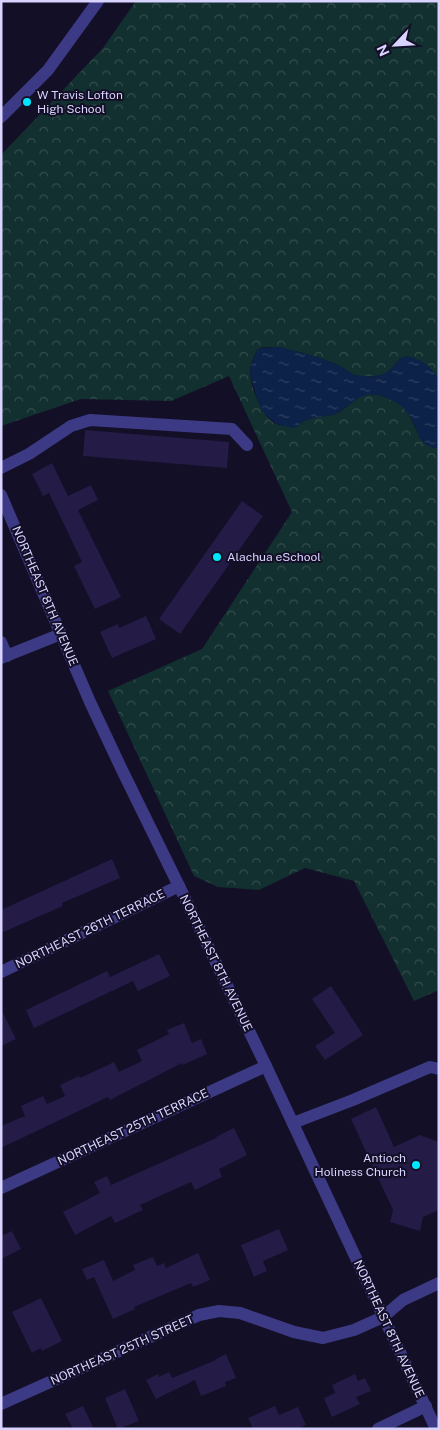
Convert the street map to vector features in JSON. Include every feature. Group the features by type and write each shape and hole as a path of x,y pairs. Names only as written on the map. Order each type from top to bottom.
{"street":[{"path":"1,117 48,70 98,1"},
{"path":"1,468 29,454 71,426 90,420 232,428 247,445"},
{"name":"NORTHEAST 8TH AVENUE","path":"1,496 60,634 122,770 266,1066 436,1429"},
{"path":"1,642 4,657 60,634"},
{"name":"NORTHEAST 26TH TERRACE","path":"1,972 180,886"},
{"name":"NORTHEAST 25TH TERRACE","path":"1,1188 266,1066"},
{"path":"293,1123 436,1066"},
{"name":"NORTHEAST 25TH STREET","path":"1,1404 199,1315 219,1310 240,1313 294,1332 323,1338 354,1330 383,1317 403,1300 439,1283"},
{"path":"378,1429 426,1406"}],"green space":[{"path":"136,1 439,1 439,378 427,365 401,358 384,374 361,376 354,375 338,365 311,355 287,349 267,347 258,350 250,368 252,382 260,406 274,423 297,427 300,423 309,419 335,414 356,399 370,394 382,396 401,406 408,412 425,443 431,447 439,448 439,990 414,1001 354,881 305,868 259,890 218,887 194,876 108,691 202,649 292,512 229,376 171,401 81,399 1,426 1,155 103,48"}],"water":[{"path":"280,347 321,358 340,366 354,375 370,377 384,374 401,358 406,356 423,362 439,378 439,448 424,443 407,412 402,407 394,401 378,395 363,396 335,414 309,419 300,423 297,427 291,428 275,423 263,412 257,398 250,368 257,350"}],"building":[{"path":"85,430 229,442 227,468 83,456"},
{"path":"52,463 68,496 91,485 98,500 78,510 121,597 95,609 74,566 82,562 49,493 43,496 32,474"},
{"path":"242,501 263,516 180,634 159,619"},
{"path":"146,616 156,639 112,658 100,632 118,624 119,628"},
{"path":"112,859 120,878 62,903 63,906 1,933 1,910"},
{"path":"159,954 170,976 138,991 133,981 34,1028 26,1010 107,971 110,977"},
{"path":"331,986 363,1035 325,1060 315,1046 335,1033 312,999"},
{"path":"1,1009 16,1039 1,1046"},
{"path":"184,1023 192,1043 201,1039 207,1054 183,1065 182,1063 110,1100 108,1097 1,1148 1,1126 25,1116 21,1106 43,1096 47,1104 65,1096 60,1085 114,1062 119,1072 142,1061 137,1050 169,1034 167,1030"},
{"path":"376,1107 394,1147 420,1135 439,1142 439,1210 423,1217 420,1231 390,1222 393,1210 351,1119"},
{"path":"234,1128 247,1155 219,1169 222,1177 195,1190 191,1182 140,1205 143,1210 115,1223 111,1216 75,1235 63,1212 100,1193 94,1182 107,1176 111,1185 216,1138"},
{"path":"279,1229 288,1250 263,1261 267,1271 254,1277 241,1245"},
{"path":"12,1231 21,1249 1,1259 1,1236"},
{"path":"198,1253 210,1280 193,1287 191,1283 134,1307 135,1309 113,1319 94,1277 87,1280 82,1269 104,1260 113,1281 135,1270 133,1265 153,1257 157,1266 164,1263 166,1268"},
{"path":"41,1298 62,1341 42,1351 41,1348 32,1353 12,1312"},
{"path":"226,1354 236,1378 225,1382 226,1386 201,1396 195,1380 156,1399 146,1380 158,1374 159,1377 169,1372 172,1378"},
{"path":"355,1374 358,1381 365,1378 371,1391 356,1397 360,1404 332,1417 324,1398 335,1393 332,1385"},
{"path":"125,1389 139,1421 118,1429 105,1398"},
{"path":"83,1406 94,1429 73,1429 65,1414"},
{"path":"275,1406 279,1415 298,1407 306,1425 297,1429 253,1429 248,1418"}],"place":[{"name":"W Travis Lofton High School","path":"27,102"},
{"name":"Alachua eSchool","path":"217,557"},
{"name":"Antioch Holiness Church","path":"416,1165"}]}
